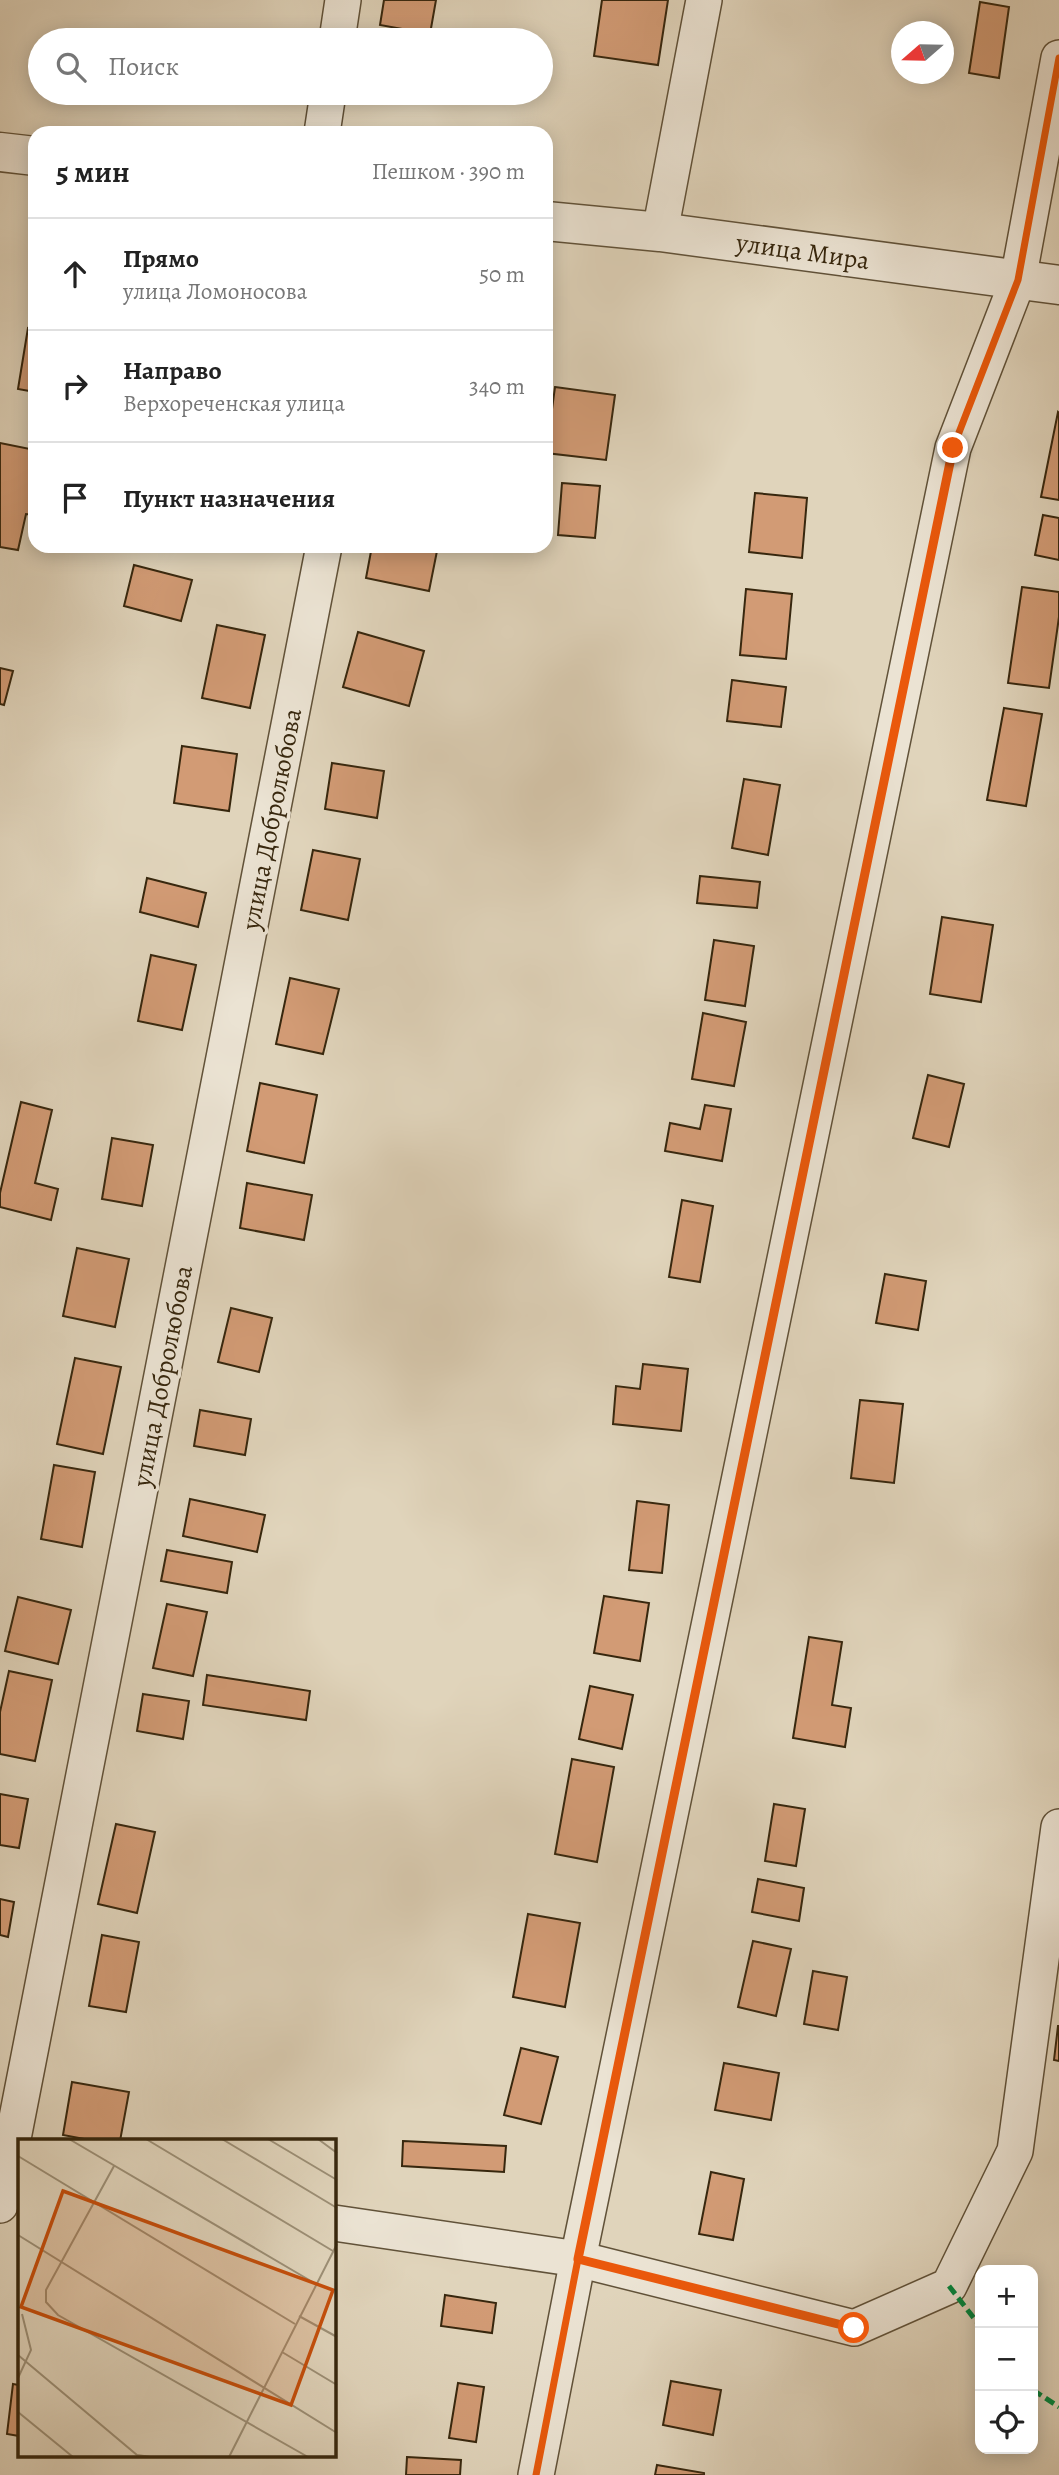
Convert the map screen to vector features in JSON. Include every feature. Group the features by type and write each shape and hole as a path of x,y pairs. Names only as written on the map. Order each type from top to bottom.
{"street":[{"path":"339,28 343,0"},
{"path":"660,232 704,0"},
{"path":"536,2475 578,2259 953,448 1018,280 1059,58"},
{"path":"323,126 326,105"},
{"name":"улица Мира","path":"553,223 660,232 1059,285"},
{"name":"улица Добролюбова","path":"6,2183 323,553"},
{"path":"336,2224 578,2259 854,2328 949,2286 1015,2151 1059,1827"}],"building":[{"path":"384,0 436,0 431,28 380,25"},
{"path":"602,0 668,0 658,65 594,56"},
{"path":"980,2 1009,7 999,78 969,73"},
{"path":"28,328 28,391 18,389"},
{"path":"555,387 615,395 606,460 553,454"},
{"path":"1059,413 1059,500 1041,497"},
{"path":"0,443 28,449 28,514 18,550 0,547"},
{"path":"562,483 600,486 595,538 558,535"},
{"path":"755,493 807,498 802,558 749,552"},
{"path":"1043,515 1059,518 1059,560 1035,555"},
{"path":"371,553 437,553 429,591 366,578"},
{"path":"134,565 192,580 181,621 124,606"},
{"path":"1022,587 1059,592 1059,617 1049,688 1008,683"},
{"path":"746,589 792,594 786,659 740,655"},
{"path":"217,625 265,635 250,708 202,698"},
{"path":"358,632 424,651 409,706 343,687"},
{"path":"0,668 13,671 4,705 0,704"},
{"path":"732,680 786,687 781,727 727,721"},
{"path":"1004,708 1042,714 1026,806 987,800"},
{"path":"182,746 237,754 229,811 174,803"},
{"path":"332,763 384,771 377,818 325,809"},
{"path":"744,779 780,785 768,855 732,848"},
{"path":"313,850 360,859 348,920 301,910"},
{"path":"700,876 760,882 757,908 697,903"},
{"path":"147,878 206,893 198,927 140,912"},
{"path":"942,917 993,925 981,1002 930,994"},
{"path":"714,940 754,946 745,1006 705,1000"},
{"path":"151,955 196,965 182,1030 138,1021"},
{"path":"290,978 339,989 323,1054 276,1044"},
{"path":"703,1013 746,1022 734,1086 692,1079"},
{"path":"928,1075 964,1084 949,1147 913,1138"},
{"path":"260,1083 317,1095 304,1163 247,1151"},
{"path":"21,1102 52,1110 35,1183 58,1189 51,1220 0,1207 0,1193"},
{"path":"705,1105 731,1109 722,1161 665,1151 670,1123 700,1129"},
{"path":"112,1138 153,1145 142,1206 102,1199"},
{"path":"247,1183 312,1195 304,1240 240,1228"},
{"path":"682,1200 713,1206 700,1282 669,1277"},
{"path":"77,1248 129,1259 115,1327 63,1316"},
{"path":"885,1274 926,1281 918,1330 876,1323"},
{"path":"231,1308 272,1318 259,1372 218,1362"},
{"path":"75,1358 121,1367 103,1454 57,1444"},
{"path":"643,1364 688,1369 681,1431 613,1424 616,1386 640,1389"},
{"path":"860,1400 903,1404 894,1483 851,1478"},
{"path":"200,1410 251,1419 245,1455 194,1446"},
{"path":"54,1465 95,1472 82,1547 41,1539"},
{"path":"190,1499 265,1515 257,1552 183,1536"},
{"path":"637,1501 669,1505 662,1573 629,1570"},
{"path":"167,1550 232,1562 227,1593 161,1581"},
{"path":"604,1596 649,1603 640,1661 594,1653"},
{"path":"18,1597 71,1610 58,1664 5,1651"},
{"path":"167,1604 207,1612 193,1676 153,1668"},
{"path":"809,1637 842,1642 832,1705 851,1708 845,1747 793,1738"},
{"path":"9,1671 52,1680 35,1761 0,1754 0,1712"},
{"path":"207,1675 310,1691 306,1720 203,1705"},
{"path":"590,1686 633,1695 622,1749 579,1739"},
{"path":"143,1694 189,1701 183,1739 137,1731"},
{"path":"572,1759 614,1767 597,1862 555,1854"},
{"path":"0,1794 28,1799 19,1848 0,1845"},
{"path":"774,1804 805,1809 796,1866 765,1861"},
{"path":"116,1824 155,1832 137,1913 98,1904"},
{"path":"758,1879 804,1888 799,1921 752,1912"},
{"path":"0,1899 14,1902 8,1937 0,1935"},
{"path":"528,1914 580,1923 565,2007 513,1997"},
{"path":"102,1935 139,1942 126,2012 89,2006"},
{"path":"753,1941 791,1949 776,2016 738,2007"},
{"path":"813,1971 847,1977 838,2030 804,2024"},
{"path":"1059,2026 1059,2061 1054,2060"},
{"path":"521,2048 558,2057 541,2124 504,2115"},
{"path":"724,2063 779,2073 771,2120 715,2110"},
{"path":"72,2082 129,2092 120,2139 84,2139 63,2135"},
{"path":"403,2141 506,2146 504,2172 402,2166"},
{"path":"711,2172 744,2179 733,2240 699,2234"},
{"path":"445,2295 496,2303 492,2333 441,2326"},
{"path":"671,2381 721,2390 713,2435 663,2425"},
{"path":"458,2383 484,2387 476,2442 449,2438"},
{"path":"13,2384 18,2385 18,2436 7,2434"},
{"path":"407,2457 461,2460 460,2475 406,2475"},
{"path":"657,2465 704,2473 704,2475 655,2475"}],"marked path":[{"path":"949,2286 975,2320"},
{"path":"1035,2391 1059,2407"}],"cycle path":[{"path":"536,2475 578,2259 953,448 1018,280 1059,58"}],"route":[{"path":"854,2328 578,2259 953,448"}]}
